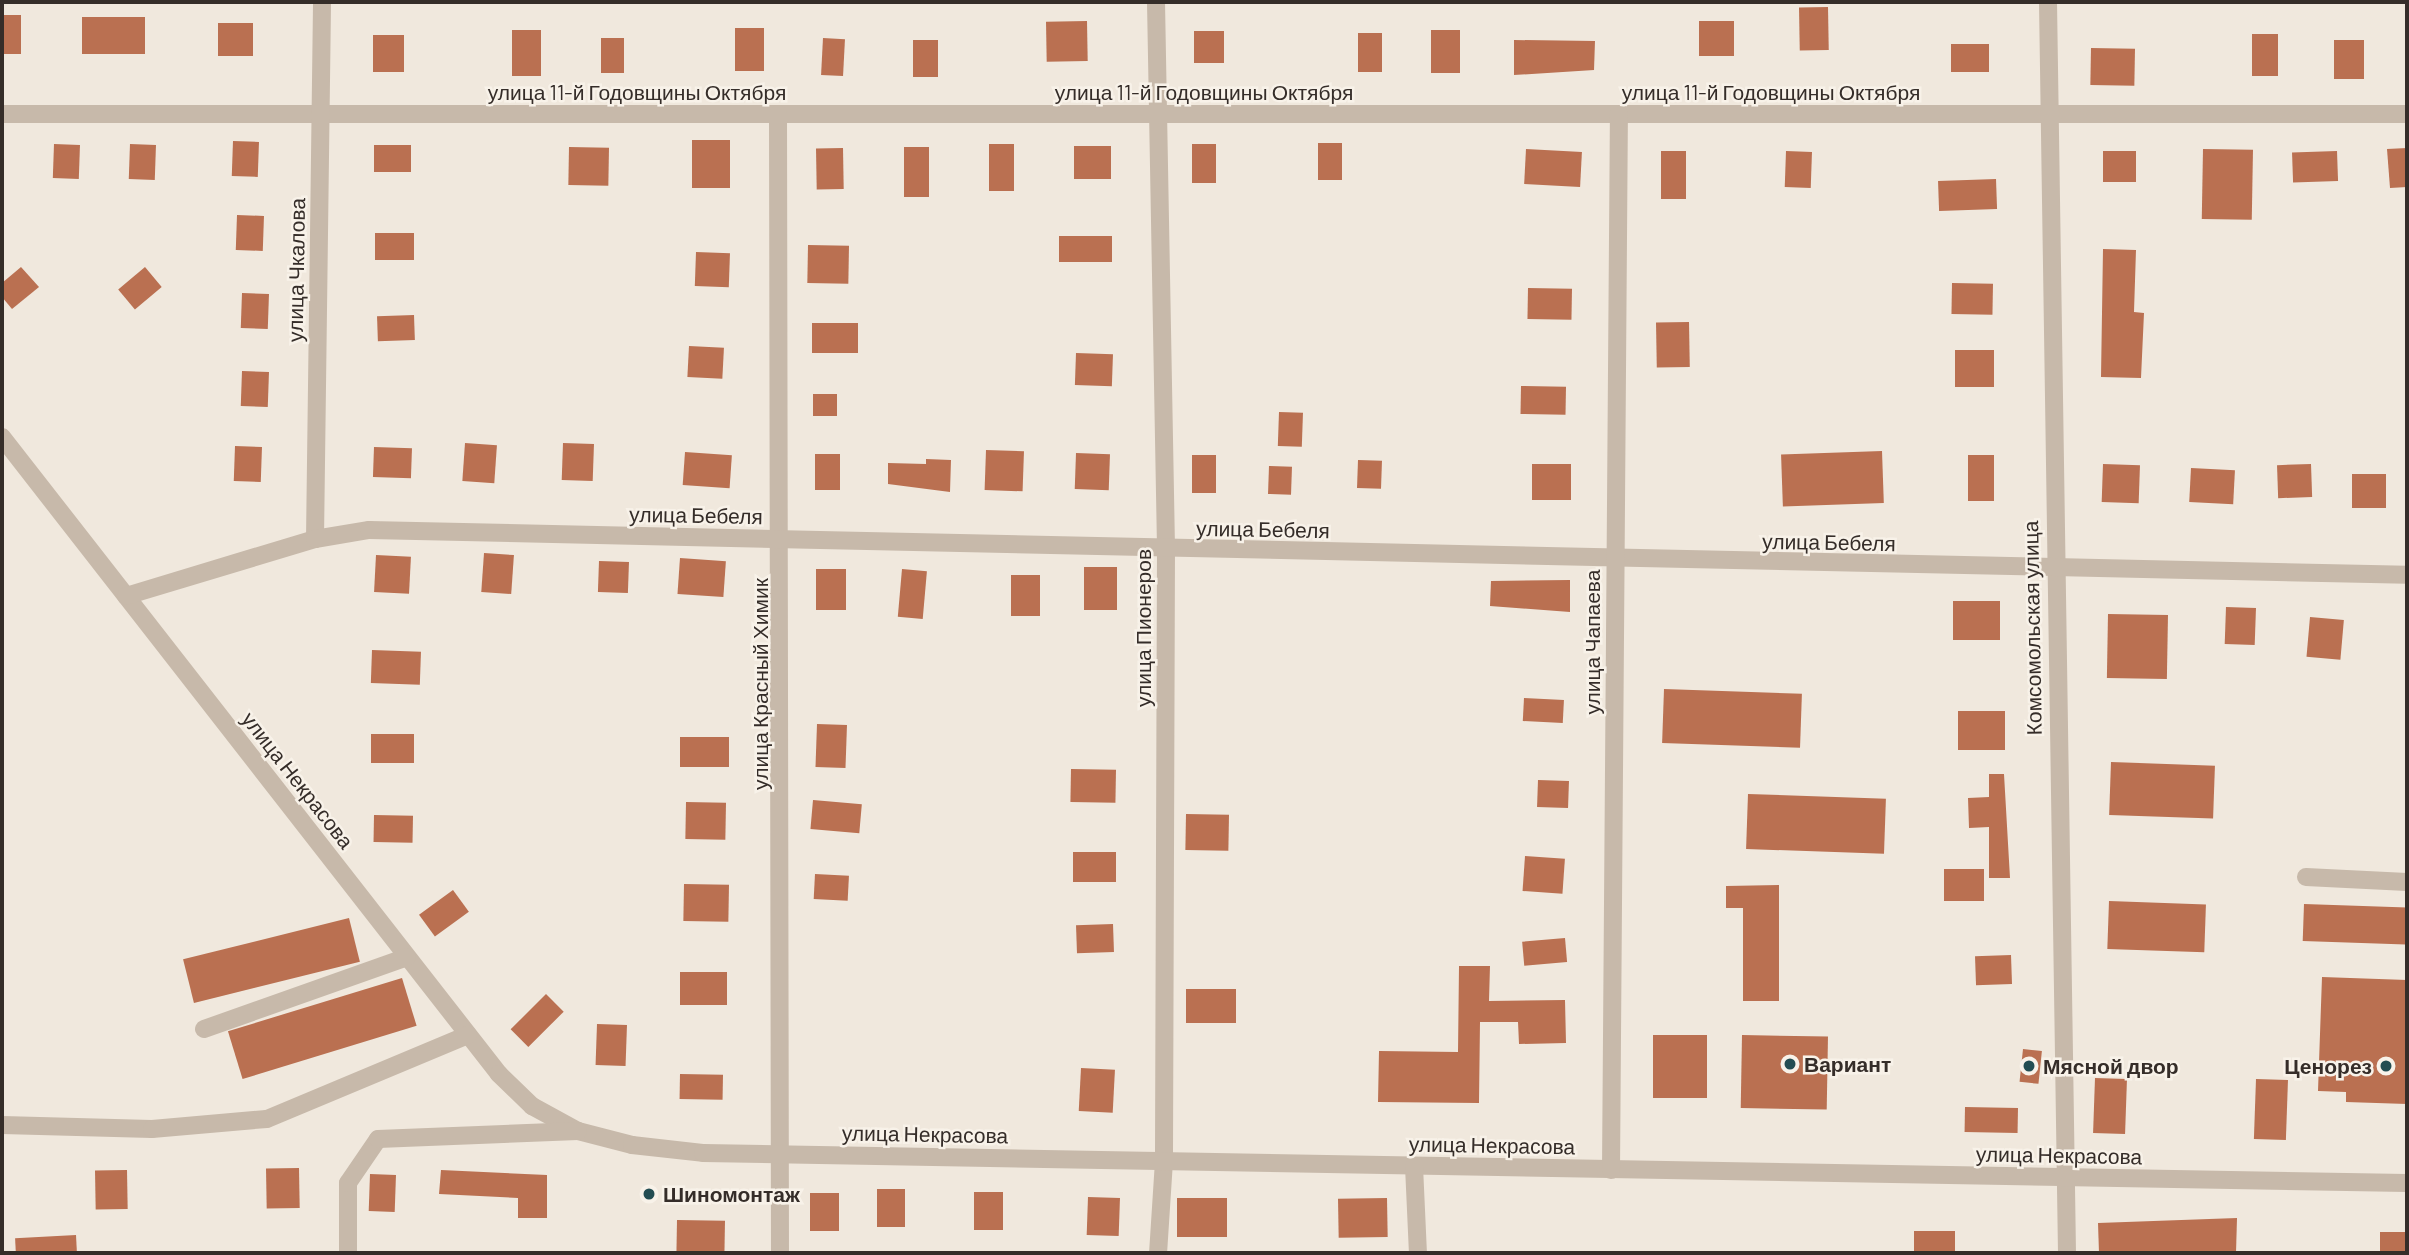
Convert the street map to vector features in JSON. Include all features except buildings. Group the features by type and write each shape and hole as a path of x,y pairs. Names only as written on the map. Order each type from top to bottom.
{"street":[{"name":"улица Чкалова","path":"315,539 322,2"},
{"name":"улица Пионеров","path":"1156,2 1166,549 1164,1161 1158,1253"},
{"name":"Комсомольская улица","path":"2048,2 2053,570 2067,1253"},
{"name":"улица 11-й Годовщины Октября","path":"2,114 2407,114"},
{"name":"улица Красный Химик","path":"778,114 783,540 780,1253"},
{"name":"улица Чапаева","path":"1611,1170 1619,114"},
{"name":"улица Некрасова","path":"2,437 468,1035 532,1106 578,1131 632,1145 780,1154 2407,1183"},
{"name":"улица Бебеля","path":"126,596 315,539 369,530 2053,570 2407,575"},
{"path":"2306,877 2407,881"},
{"path":"204,1029 407,957"},
{"path":"2,1125 152,1129 267,1119 468,1035"},
{"name":"улица Некрасова","path":"348,1253 348,1183 378,1139 578,1131"},
{"path":"1414,1166 1418,1253"}],"place":[{"name":"Вариант","path":"1790,1064"},
{"name":"Мясной двор","path":"2029,1066"},
{"name":"Ценорез","path":"2386,1066"},
{"name":"Шиномонтаж","path":"649,1194"}]}
